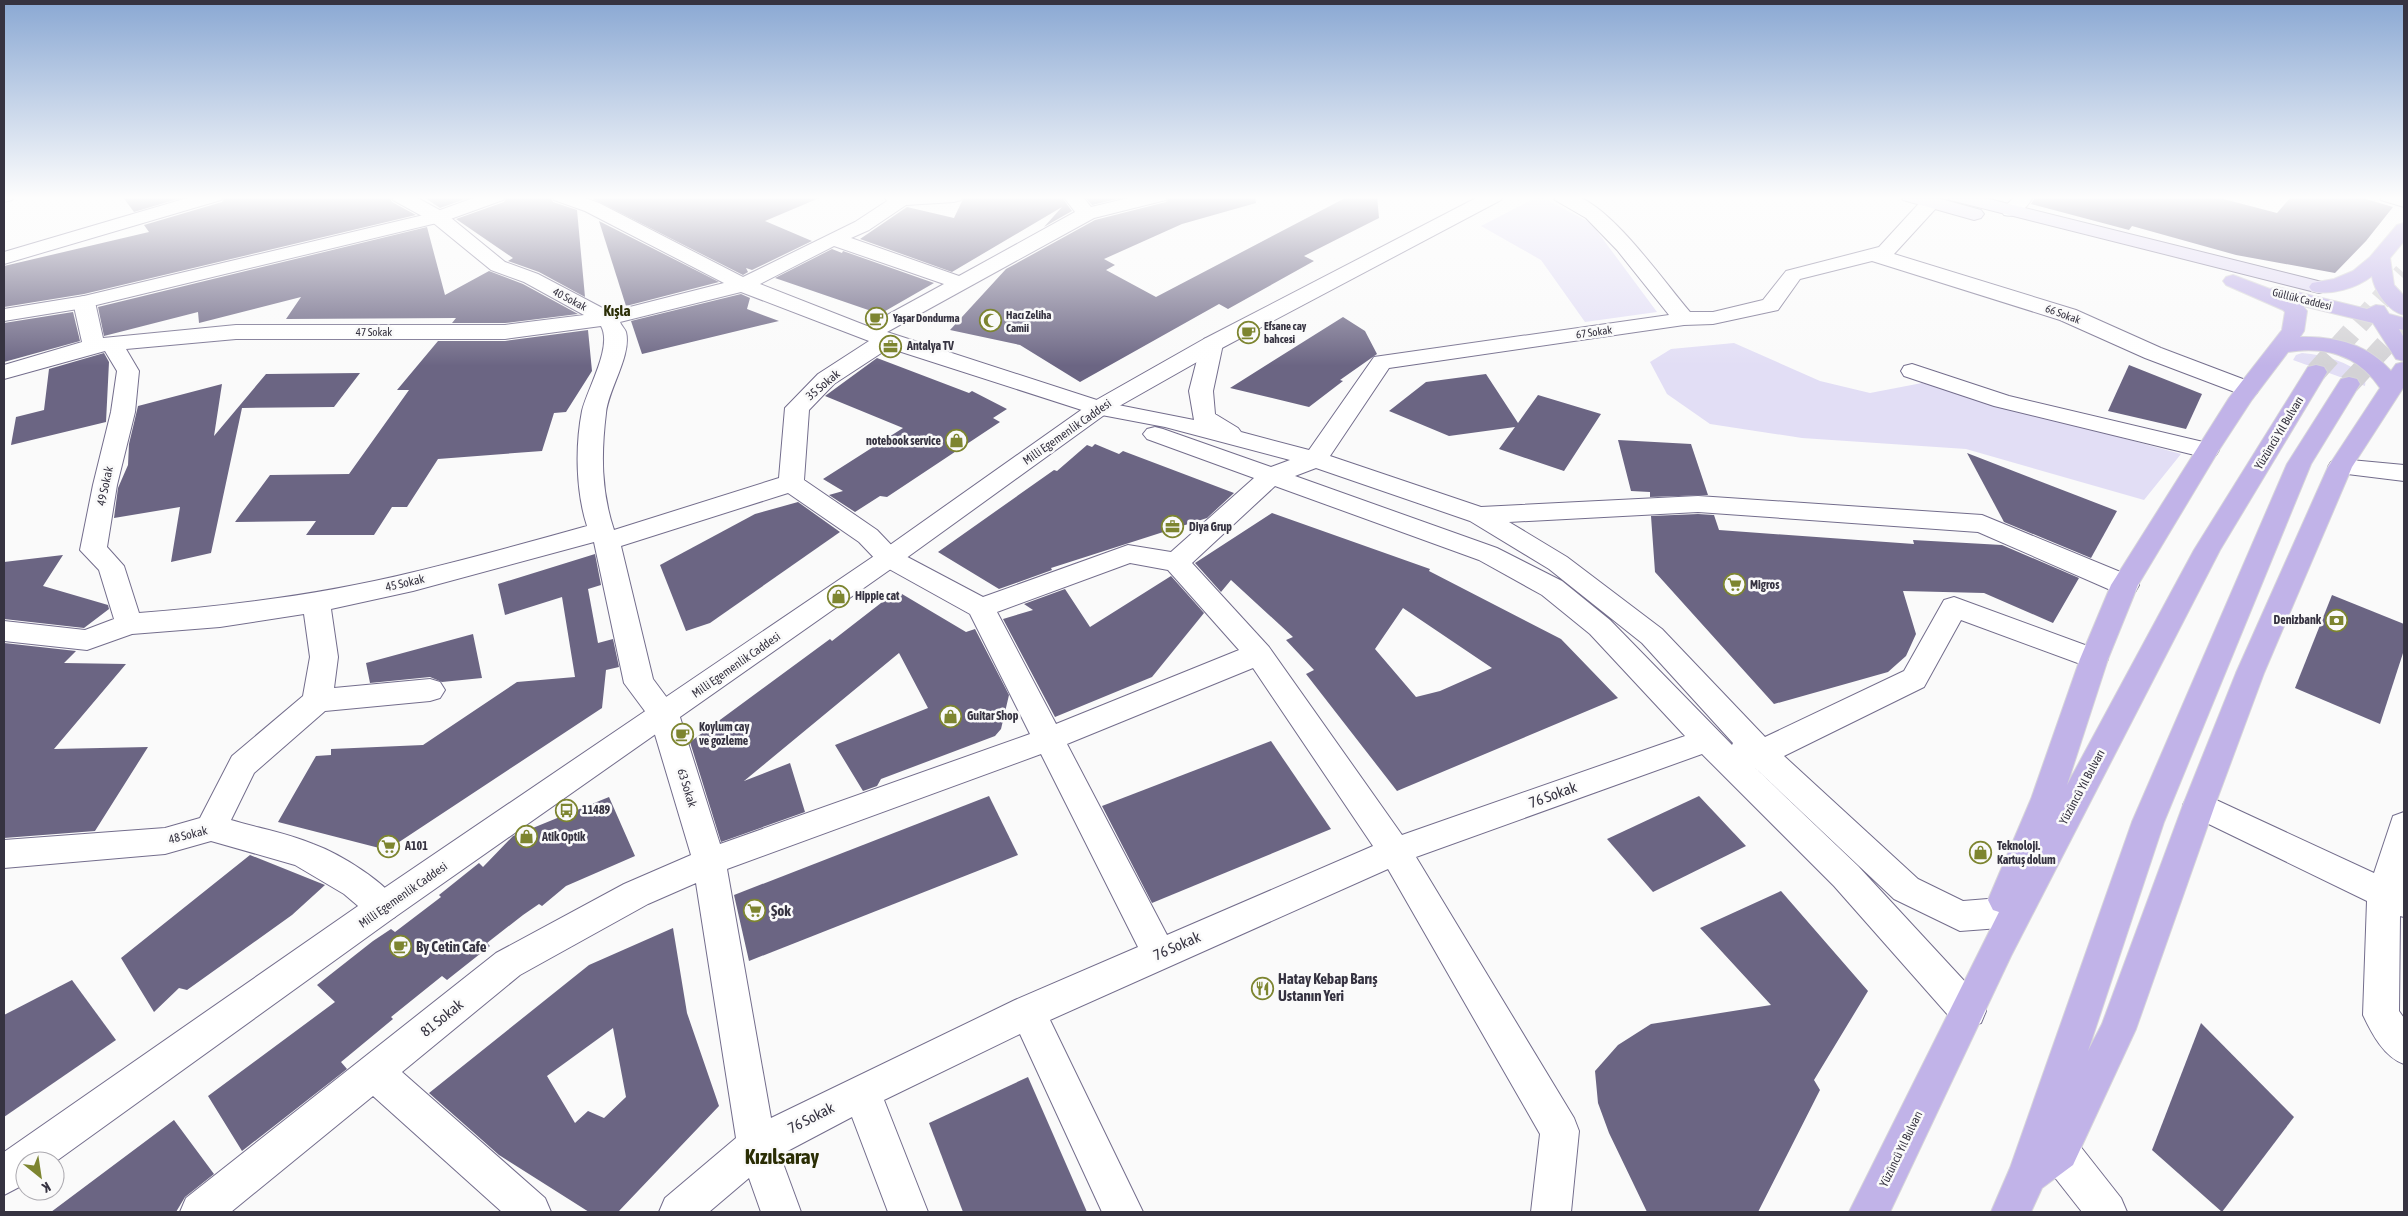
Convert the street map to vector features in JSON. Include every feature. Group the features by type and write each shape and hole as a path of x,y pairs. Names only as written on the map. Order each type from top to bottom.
{"main road":[{"name":"Güllük Caddesi","path":"2122,253 2232,281 2329,295"},
{"name":"Güllük Caddesi","path":"2169,253 2375,309 2404,313"},
{"path":"1999,929 2047,799 2094,660 2125,585 2206,450 2248,389 2288,339 2317,318 2329,295 2360,278 2383,253"},
{"path":"2384,253 2396,272 2404,277"},
{"path":"2384,253 2384,286 2404,313"},
{"path":"2232,281 2291,305 2296,311 2288,339"},
{"path":"2375,309 2404,354"},
{"path":"2028,1174 2059,1151 2118,1029 2199,805 2250,673 2340,467 2398,379 2348,350 2315,342 2288,339"},
{"name":"Yüzüncü Yıl Bulvarı","path":"1870,1212 1968,1011 1999,929 2207,550 2316,372"},
{"path":"2010,1212 2028,1174 2148,822 2299,464 2349,384"}],"street":[{"path":"4,258 22,253"},
{"path":"4,315 84,302 289,253"},
{"name":"40 Sokak","path":"482,253 498,266 531,278 607,319"},
{"path":"686,253 743,285 878,337 1099,408 1156,434 1488,554 1552,588 1600,627 1707,740 1846,876 1968,1011"},
{"name":"47 Sokak","path":"4,372 103,344 236,332 505,332 607,319 743,285 805,253"},
{"path":"875,253 960,283"},
{"name":"35 Sokak","path":"791,482 797,408 826,379 878,337 960,283 1016,253"},
{"name":"Milli Egemenlik Caddesi","path":"4,1175 383,907 889,558 1099,408 1212,344 1386,253"},
{"path":"1630,253 1684,319"},
{"name":"67 Sokak","path":"1315,459 1382,362 1684,319 1713,318 1770,305 1793,275 1878,253"},
{"name":"66 Sokak","path":"1872,254 2068,315 2153,353 2248,389"},
{"path":"84,302 103,344"},
{"path":"607,319 615,332 614,350 594,411 590,474 593,505 604,536 639,683 664,714"},
{"name":"49 Sokak","path":"103,344 128,372 123,412 104,485 93,550 112,566 129,624"},
{"path":"1212,344 1201,391 1204,417 1242,440"},
{"path":"1912,371 2002,401 2206,450"},
{"path":"1099,408 1166,420 1315,459 1479,516 1558,563 1652,636 1761,753 1906,889 1960,916 1999,929"},
{"path":"1176,562 1271,476 1315,459"},
{"path":"2340,467 2404,474"},
{"path":"791,482 868,536 889,558 981,608 1160,954"},
{"name":"45 Sokak","path":"4,631 87,640 129,624 220,617 316,602 413,582 604,536 791,482"},
{"path":"1479,516 1698,504 1982,524 2125,585"},
{"path":"981,608 1128,554 1176,562 1259,654 1395,851 1560,1131 1551,1212"},
{"path":"316,602 324,657 317,701"},
{"path":"1707,740 1761,753 1914,680 1954,607 2094,660"},
{"name":"81 Sokak","path":"200,1212 376,1073 508,964 636,894 709,862 1049,739 1259,654"},
{"path":"211,828 243,765 317,701 430,690"},
{"name":"63 Sokak","path":"664,714 709,862 757,1146 781,1212"},
{"name":"76 Sokak","path":"679,1212 757,1146 862,1092 1028,1012 1395,851 1707,740"},
{"path":"2199,805 2394,899"},
{"path":"2404,825 2381,1015 2404,1047"},
{"name":"48 Sokak","path":"4,854 165,841 211,828 304,854 356,884 383,907"},
{"path":"1028,1012 1123,1212"},
{"path":"376,1073 530,1212"},
{"path":"862,1092 908,1212"},
{"path":"2059,1151 2107,1212"}],"shaded area":[{"path":"1528,253 1613,253 1657,312 1585,322 1541,260"},
{"path":"1734,343 1820,381 1870,393 1922,383 2181,454 2144,500 1966,449 1802,438 1710,424 1667,394 1650,362 1671,349"},
{"path":"2302,353 2328,357 2351,367 2366,376 2365,386 2293,360 2296,355"}],"building":[{"path":"61,253 257,253 84,294 4,307 4,266"},
{"path":"321,253 434,253 445,295 489,271 523,284 578,314 505,323 452,323 456,318 286,319 301,297 199,323 198,312 104,336 98,307"},
{"path":"505,253 581,253 585,297 539,272 508,261 513,258"},
{"path":"609,253 661,253 719,282 626,306"},
{"path":"699,253 788,253 752,270 746,268 748,272 743,275"},
{"path":"825,253 848,253 934,283 880,314 775,278"},
{"path":"898,253 985,253 952,272"},
{"path":"1036,253 1118,253 1104,259 1115,265 1106,270 1156,297 1241,253 1310,253 1304,256 1314,261 1228,309 1219,304 1080,382 1020,345 950,330 1006,269"},
{"path":"2228,253 2355,253 2335,273"},
{"path":"741,294 750,298 747,309 779,321 642,354 631,321"},
{"path":"73,312 80,341 4,362 4,323"},
{"path":"1343,317 1365,331 1377,354 1340,380 1343,381 1309,407 1230,388"},
{"path":"588,330 592,371 566,412 554,413 542,451 438,459 407,507 392,507 374,535 306,535 316,521 235,522 270,475 349,474 409,390 397,390 438,341 505,341"},
{"path":"104,353 109,362 106,422 11,445 16,417 44,410 49,369"},
{"path":"877,358 969,393 972,391 1007,409 993,418 1000,422 887,497 880,496 855,512 829,495 843,491 823,479 903,428 825,396"},
{"path":"2129,365 2202,394 2186,429 2108,411"},
{"path":"360,373 334,407 242,408 211,553 171,562 180,507 114,518 118,488 128,465 129,444 138,406 222,384 214,436 266,374"},
{"path":"1486,374 1518,423 1538,395 1601,414 1564,471 1499,449 1515,427 1449,436 1389,411 1426,382"},
{"path":"1618,440 1691,444 1708,495 1650,497 1650,492 1631,491"},
{"path":"1095,444 1119,454 1123,451 1234,493 1207,518 1051,568 1052,570 999,589 938,552 1054,470 1057,471 1087,445 1092,447"},
{"path":"1967,453 2117,511 2091,558 2004,522"},
{"path":"798,502 840,532 710,623 686,631 660,565 755,514"},
{"path":"1272,513 1430,569 1429,571 1561,639 1618,698 1397,791 1306,674 1314,670 1286,640 1293,637 1231,580 1221,592 1195,563","holes":["1403,608 1492,668 1440,691 1416,697 1375,649"]},
{"path":"1714,515 1719,530 1914,544 1913,540 2002,545 2079,578 2053,623 1984,593 1903,591 1916,634 1906,656 1888,672 1774,704 1655,572 1651,516"},
{"path":"595,554 601,585 588,589 598,643 613,639 619,667 606,670 602,708 387,850 278,822 316,756 331,755 331,749 423,745 517,682 575,677 562,597 505,615 498,584"},
{"path":"63,555 43,586 108,605 109,609 84,628 4,619 4,562"},
{"path":"1171,576 1204,613 1152,677 1055,717 1003,619 1033,610 1024,604 1065,589 1090,627"},
{"path":"902,594 966,632 975,629 1009,695 1001,729 995,736 881,779 877,786 863,791 835,745 928,708 899,653 744,781 790,763 805,812 721,842 690,742 830,639 832,641 890,596 896,600"},
{"path":"2332,595 2404,624 2404,650 2380,724 2295,688"},
{"path":"473,634 482,678 442,682 430,677 370,683 366,663"},
{"path":"4,643 76,651 64,663 126,664 54,749 148,747 95,831 4,838"},
{"path":"1271,741 1331,829 1152,903 1102,806"},
{"path":"989,796 1018,855 749,961 734,895"},
{"path":"1699,796 1746,846 1653,892 1607,839"},
{"path":"609,797 635,856 566,886 542,906 539,904 523,915 487,943 490,946 447,980 442,976 391,1017 393,1019 341,1062 347,1069 242,1151 208,1096 335,1002 317,985 373,941 391,929 395,932 441,897 439,895 479,863 483,867 513,836"},
{"path":"250,855 325,885 292,915 187,990 179,988 154,1012 121,958"},
{"path":"1781,891 1868,991 1814,1080 1820,1090 1758,1212 1647,1212 1609,1133 1598,1103 1595,1071 1618,1045 1651,1024 1771,1005 1700,928"},
{"path":"673,928 687,1013 719,1106 618,1212 589,1212 499,1155 429,1093 589,965","holes":["613,1028 626,1097 604,1118 588,1111 575,1123 547,1076"]},
{"path":"72,980 116,1040 4,1117 4,1015"},
{"path":"2201,1023 2294,1117 2222,1212 2152,1150"},
{"path":"1028,1077 1087,1212 963,1212 929,1123"},
{"path":"174,1120 214,1174 185,1197 176,1212 51,1212"}],"tunnel":[{"path":"2316,372 2404,273"},
{"path":"2349,384 2404,325"}],"place":[{"name":"Yaşar Dondurma","path":"877,318"},
{"name":"Hacı Zeliha Camii","path":"990,321"},
{"name":"Efsane cay bahcesi","path":"1248,332"},
{"name":"Antalya TV","path":"891,346"},
{"name":"notebook service","path":"957,441"},
{"name":"Diya Grup","path":"1173,527"},
{"name":"Migros","path":"1734,585"},
{"name":"Hippie cat","path":"839,596"},
{"name":"Denizbank","path":"2337,620"},
{"name":"Guitar Shop","path":"951,716"},
{"name":"Koylum cay ve gozleme","path":"683,734"},
{"name":"11489","path":"566,810"},
{"name":"Atik Optik","path":"526,837"},
{"name":"A101","path":"389,846"},
{"name":"Teknoloji. Kartuş dolum","path":"1981,853"},
{"name":"Şok","path":"755,911"},
{"name":"By Cetin Cafe","path":"400,947"},
{"name":"Hatay Kebap Barış Ustanın Yeri","path":"1262,988"}],"district":[{"name":"Kışla","path":"617,311"},
{"name":"Kızılsaray","path":"782,1157"}]}
